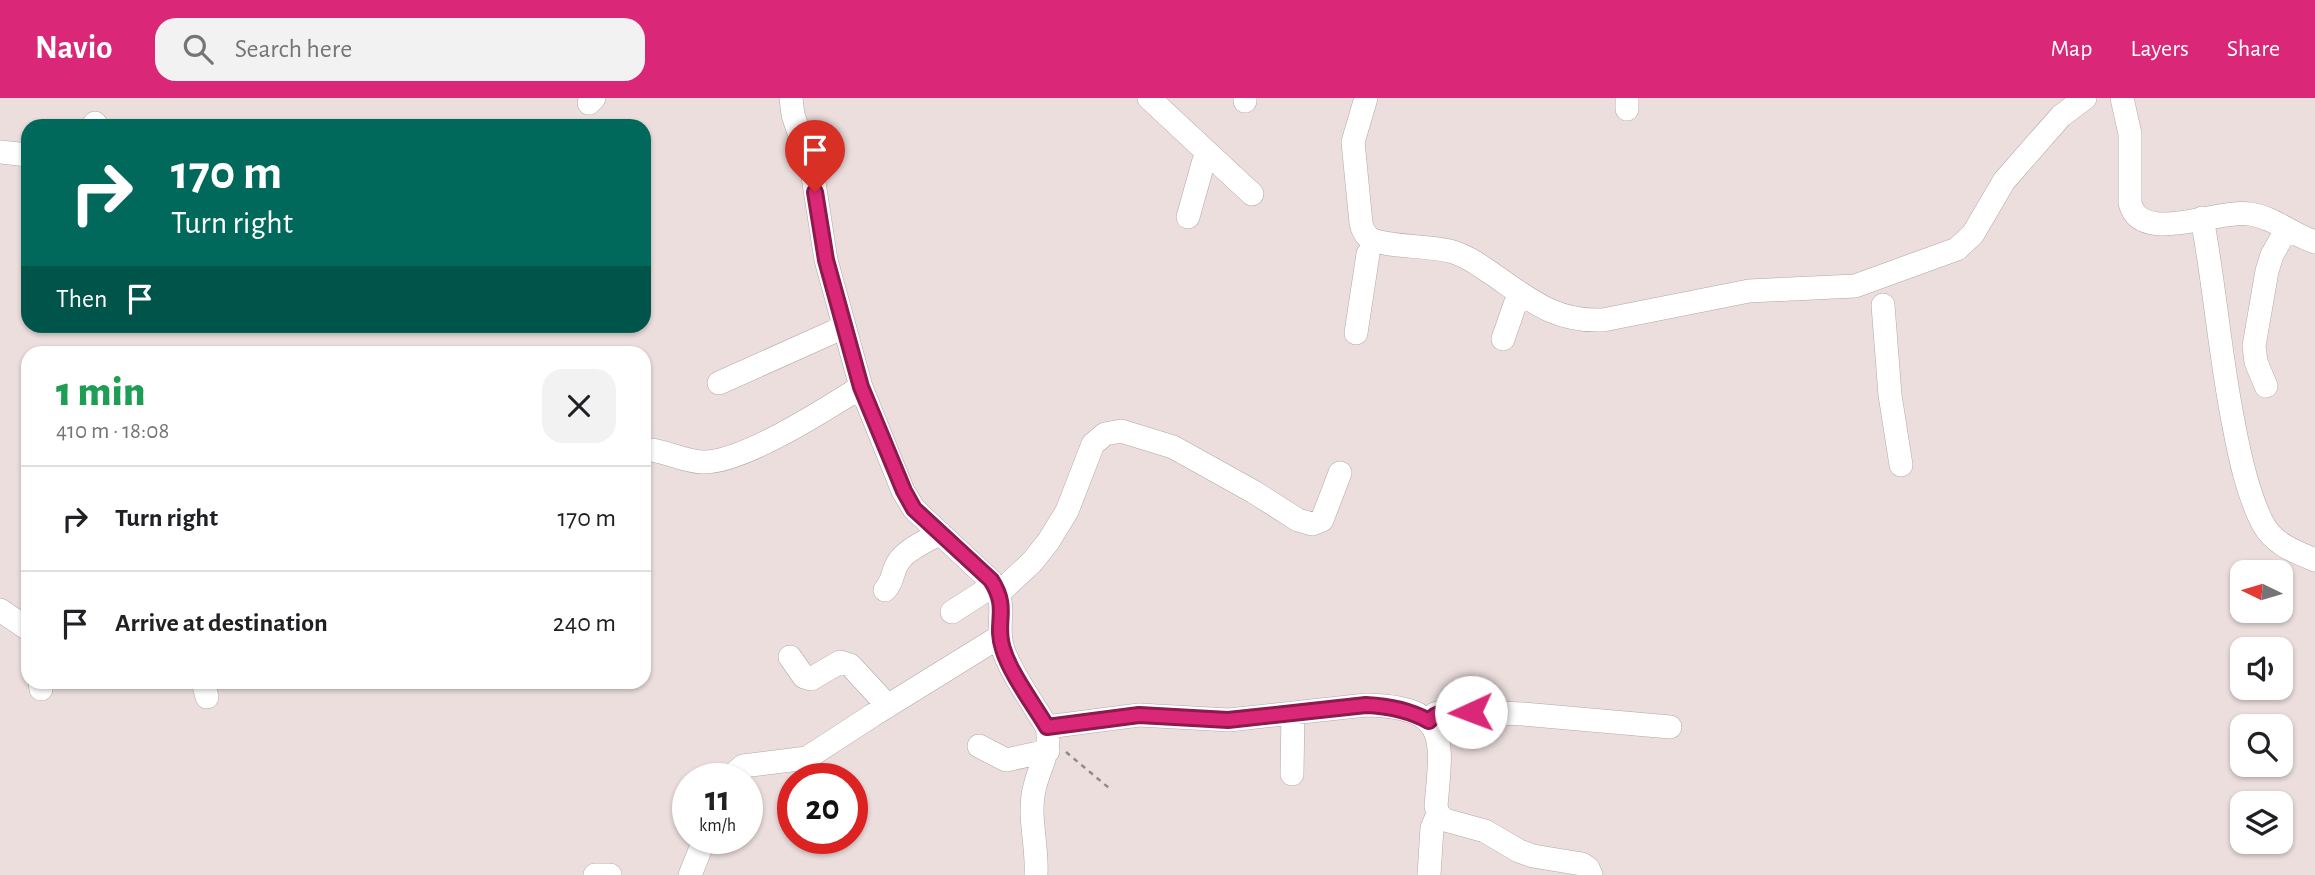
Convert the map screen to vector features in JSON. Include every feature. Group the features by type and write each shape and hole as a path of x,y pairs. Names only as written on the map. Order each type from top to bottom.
{"street":[{"path":"791,98 793,116 812,170 826,260 861,387 914,509 997,589 1002,606 999,637 1004,654 1048,738 1032,804 1037,850 1036,875"},
{"path":"1149,98 1252,194"},
{"path":"1356,333 1369,246 1361,223 1352,156 1355,130 1366,98"},
{"path":"1369,246 1379,242 1454,252 1563,317 1582,321 1603,320 1749,291 1855,286 1881,292 1966,243 2004,181 2061,117 2085,98"},
{"path":"2122,98 2129,125 2130,203 2139,220 2163,225 2239,213 2253,214 2315,242"},
{"path":"0,152 21,154"},
{"path":"1188,217 1206,153"},
{"path":"2202,218 2239,458 2264,525 2286,548 2315,560"},
{"path":"2266,386 2256,362 2254,346 2267,271 2272,255 2286,230"},
{"path":"1881,292 1888,344 1890,395 1901,465"},
{"path":"1503,339 1519,293"},
{"path":"719,383 844,327"},
{"path":"651,451 699,462 734,456 820,413 861,387"},
{"path":"952,612 997,589 1032,562 1067,511 1093,444 1105,434 1121,431 1173,447 1298,520 1312,524 1322,520 1340,473"},
{"path":"885,590 892,582 895,567 901,558 940,533"},
{"path":"0,610 21,624"},
{"path":"763,764 807,758 999,637"},
{"path":"790,657 804,677 811,679 840,662 850,666 888,706"},
{"path":"979,746 1006,760 1048,738 1139,715 1228,720 1383,706 1414,712 1429,721 1438,737 1441,751 1436,806 1438,814 1445,820 1485,831 1533,856 1582,864 1588,868 1591,875"},
{"path":"1429,721 1436,713 1444,711 1524,714 1670,727"},
{"path":"1292,774 1293,713"},
{"path":"1429,875 1432,828 1438,814"},
{"path":"690,875 699,854"},
{"path":"595,875 610,875"}],"path":[{"path":"1048,738 1109,788"}],"route":[{"path":"815,192 826,260 861,387 904,491 914,509 991,580 1000,592 1002,606 999,637 1004,654 1047,727 1139,715 1228,720 1366,705 1414,712 1429,721 1436,713 1444,711 1471,712"}]}
